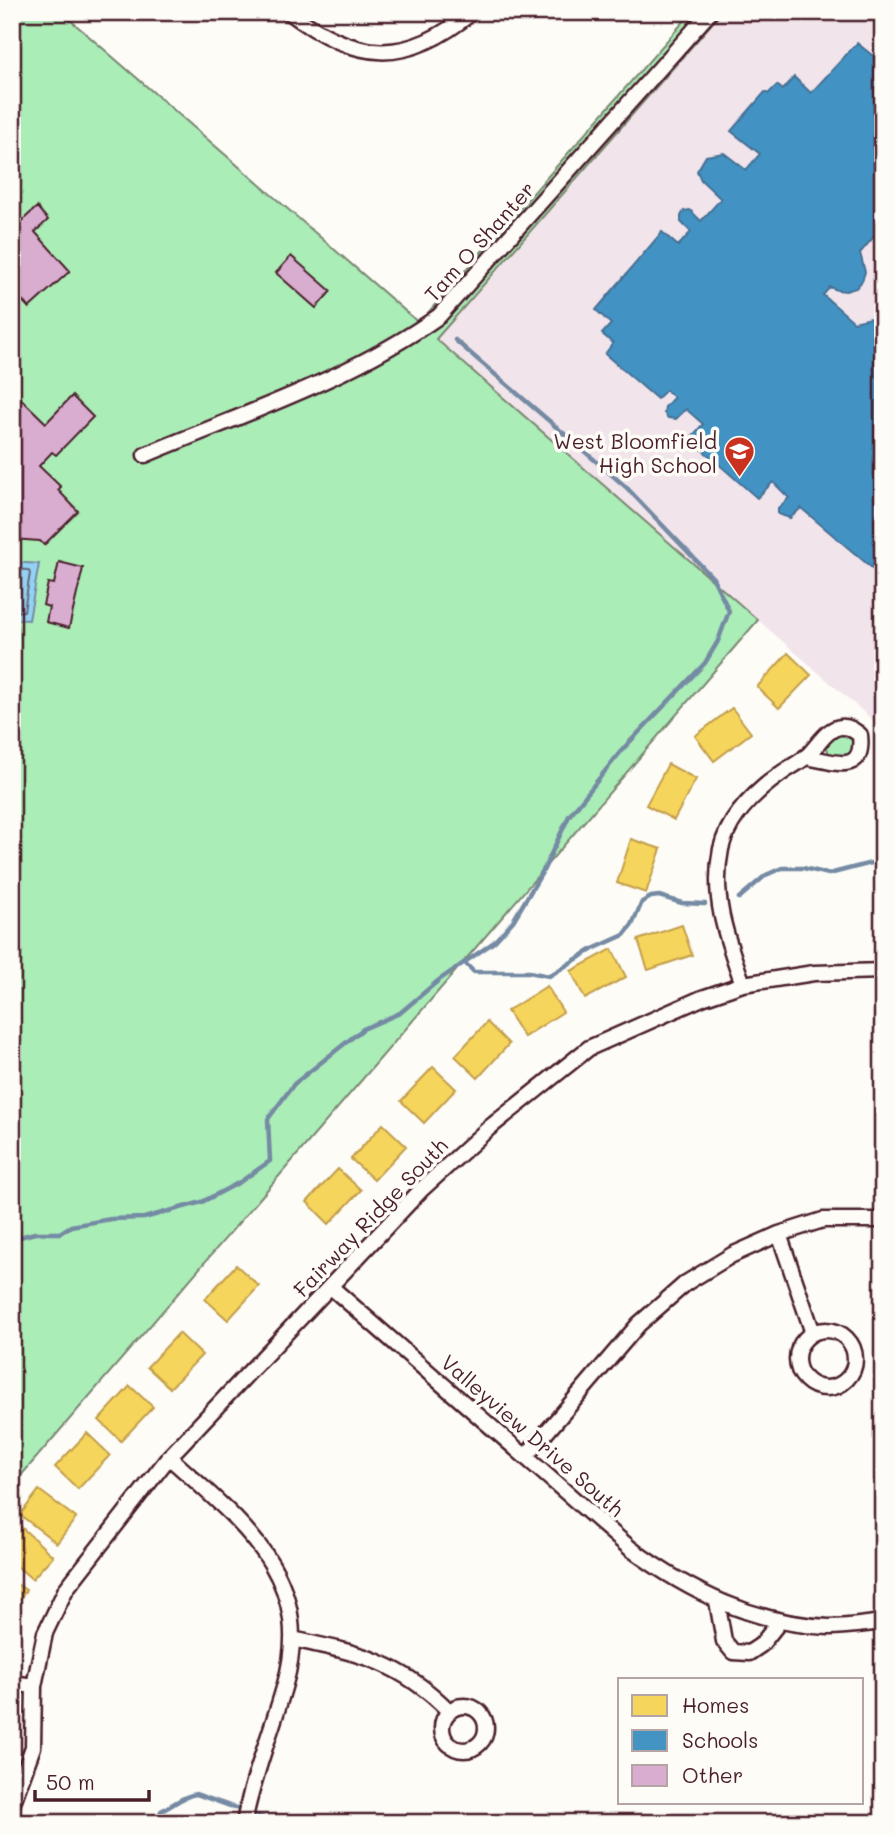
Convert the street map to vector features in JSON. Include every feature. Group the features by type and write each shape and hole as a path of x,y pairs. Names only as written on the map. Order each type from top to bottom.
{"street":[{"path":"289,12 326,37 348,47 380,52 422,45 472,12"},
{"name":"Tam O Shanter","path":"145,455 355,368 402,342 439,316 710,12"},
{"path":"743,984 721,922 718,869 722,846 730,824 758,793 805,757"},
{"name":"Fairway Ridge South","path":"12,1805 33,1746 34,1686 45,1633 66,1589 169,1457 422,1189 489,1128 589,1048 702,998 743,984 814,972 883,971"},
{"path":"526,1456 639,1324 687,1283 732,1255 779,1234 823,1220 883,1220"},
{"path":"779,1234 813,1333"},
{"name":"Valleyview Drive South","path":"331,1287 631,1549 675,1578 717,1601 780,1621 830,1627 883,1622"},
{"path":"835,1331 845,1337 852,1346 854,1369 848,1379 839,1386 828,1389 817,1387 806,1382 799,1373 796,1362 798,1350 804,1340 813,1333 835,1331"},
{"path":"169,1457 249,1532 277,1570 289,1605 292,1639 285,1683 244,1823"},
{"path":"717,1601 724,1641 733,1652 749,1653 761,1645 780,1621"},
{"path":"292,1639 390,1665 435,1697 449,1712"},
{"path":"12,1683 34,1686"}],"shaded area":[{"name":"West Bloomfield High School","path":"722,12 883,12 883,729 436,339"}],"green space":[{"path":"12,12 61,12 419,323 692,12 722,12 436,339 758,620 12,1486"},
{"path":"840,733 849,737 853,746 849,755 840,759 831,755 827,746 831,737"}],"water":[{"path":"12,562 39,564 29,620 12,619"}],"building: Homes":[{"path":"788,653 811,675 779,708 757,687"},
{"path":"732,708 751,733 714,761 695,736"},
{"path":"668,764 696,779 674,820 646,805"},
{"path":"631,839 661,849 646,893 617,883"},
{"path":"682,925 692,955 648,970 638,940"},
{"path":"612,949 626,977 585,999 571,971"},
{"path":"547,986 563,1012 524,1037 507,1011"},
{"path":"487,1022 509,1044 478,1078 455,1056"},
{"path":"433,1067 456,1089 424,1123 401,1101"},
{"path":"383,1124 406,1146 374,1180 351,1159"},
{"path":"338,1169 361,1190 329,1224 307,1202"},
{"path":"236,1265 259,1286 228,1320 205,1299"},
{"path":"179,1333 202,1355 170,1388 147,1367"},
{"path":"130,1386 153,1407 121,1441 99,1420"},
{"path":"87,1433 110,1455 78,1489 55,1467"},
{"path":"39,1490 76,1518 57,1543 20,1515"},
{"path":"19,1525 53,1556 32,1579 12,1562 12,1532"},
{"path":"12,1581 26,1590 12,1611"}],"building: Schools":[{"path":"857,43 883,64 883,226 860,253 865,272 856,288 846,291 830,287 823,295 854,322 883,318 883,567 878,573 801,508 790,518 778,514 778,508 789,498 773,482 757,498 690,439 703,424 686,409 676,419 668,418 664,413 665,407 674,397 666,390 657,399 605,354 613,343 602,334 611,324 596,310 662,232 678,246 691,232 681,222 684,211 690,210 701,221 721,199 701,180 697,171 706,156 724,153 746,170 760,154 731,131 765,92 768,94 777,85 783,90 794,77 811,93"}],"building: Other":[{"path":"37,207 48,220 35,232 70,271 29,308 12,289 12,230"},
{"path":"291,256 331,291 316,308 276,273"},
{"path":"12,390 46,423 72,396 93,417 56,455 52,452 39,466 61,487 58,490 78,511 44,545 40,541 12,539"},
{"path":"59,562 83,568 69,628 46,622 49,607 43,605 48,583 54,584"}],"waterway":[{"path":"12,1239 35,1233 60,1233 71,1226 111,1219 144,1218 202,1202 240,1182 270,1161 268,1119 294,1084 363,1029 400,1013 439,980 494,942 513,921 544,869 569,816 622,750 705,663 718,641 729,611 713,578 626,487 455,340"},
{"path":"739,898 766,875 782,868 803,868 829,874 883,860"},
{"path":"465,963 474,972 529,972 549,976 593,949 624,935 632,925 642,902 651,897 705,904"},
{"path":"158,1823 161,1811 196,1794 278,1823"}],"place":[{"name":"West Bloomfield High School","path":"740,479"}]}
